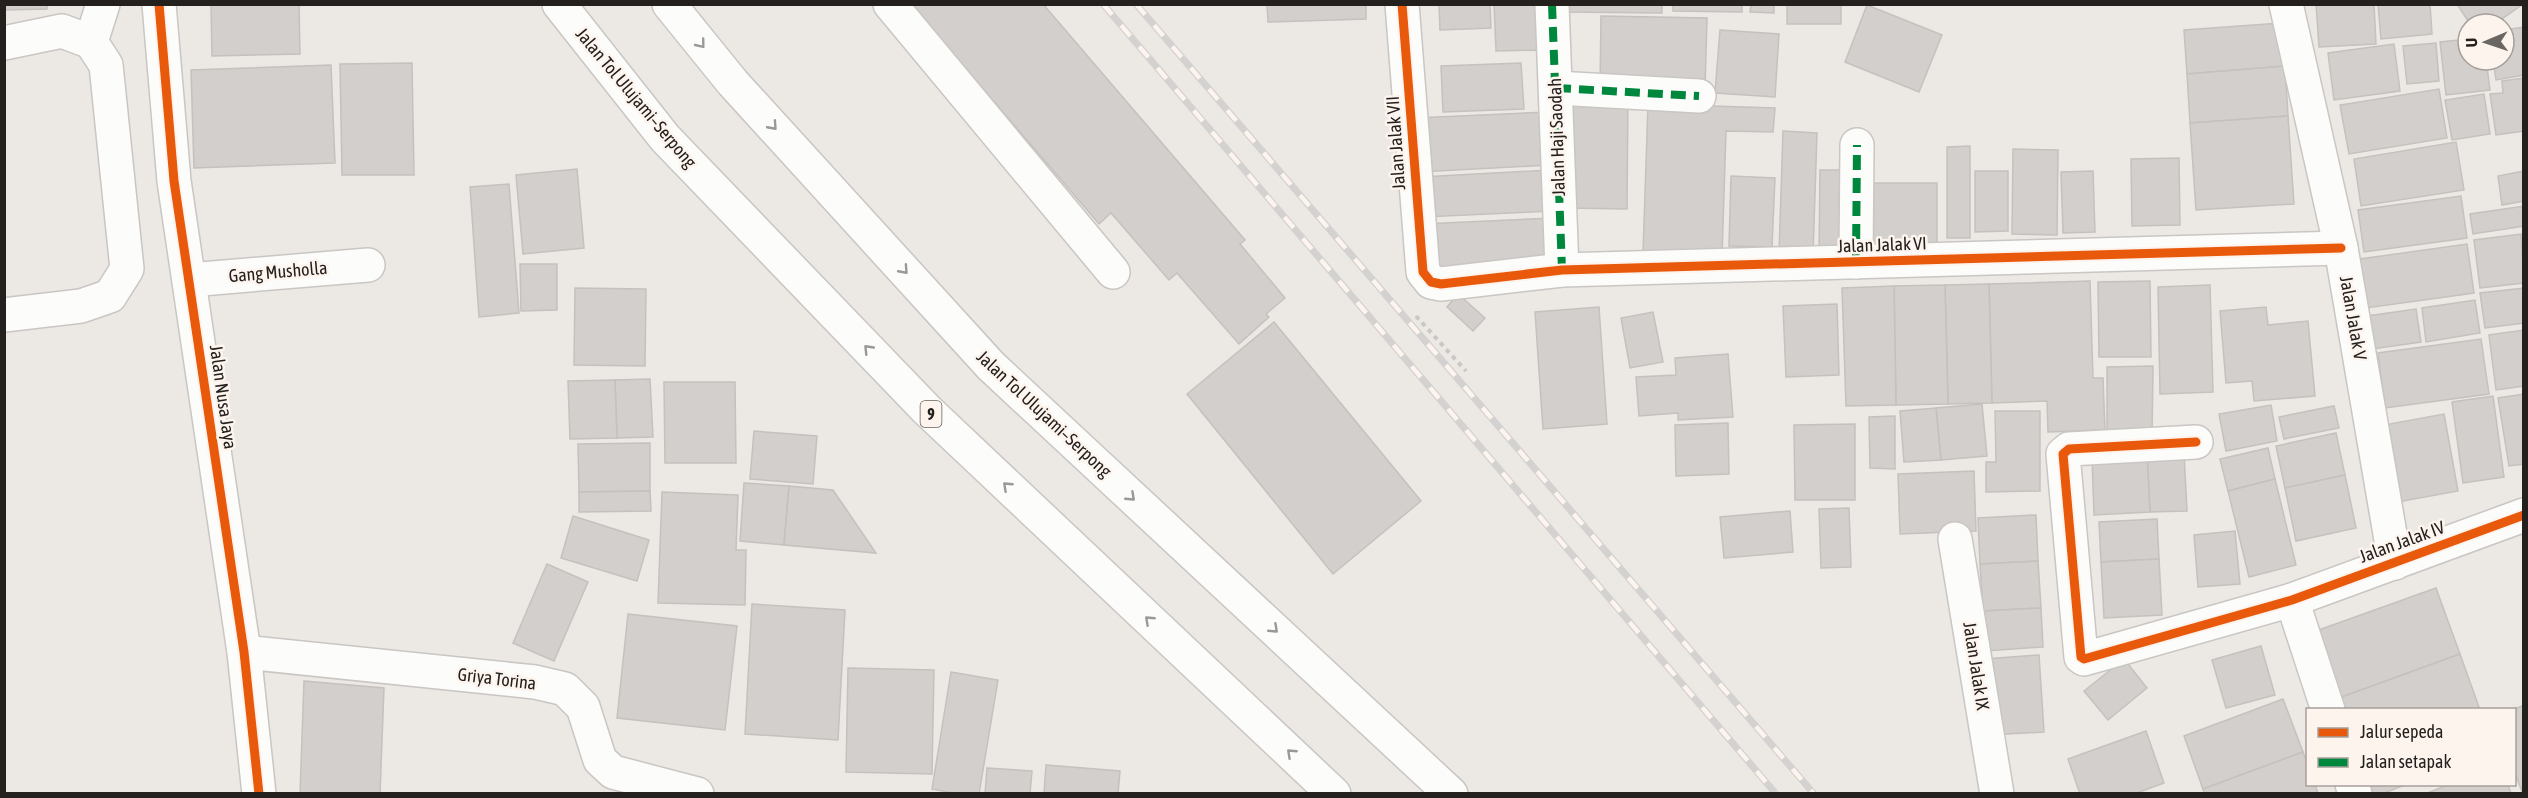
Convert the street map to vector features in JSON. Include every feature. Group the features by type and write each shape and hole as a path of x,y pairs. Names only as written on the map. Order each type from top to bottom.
{"main road":[{"path":"91,42 103,4"},
{"name":"Jalan Nusa Jaya","path":"159,4 174,181 243,652 259,794"},
{"name":"Jalan Tol Ulujami–Serpong","path":"559,4 665,138 927,410 1334,794"},
{"name":"Jalan Tol Ulujami–Serpong","path":"669,4 733,83 991,366 1451,794"},
{"path":"890,4 1113,272"},
{"name":"Jalan Jalak VII","path":"1402,4 1423,273 1426,278"},
{"name":"Jalan Haji Saodah","path":"1552,4 1562,270"},
{"name":"Jalan Jalak V","path":"2286,4 2341,248 2395,563"},
{"path":"4,43 62,31 91,42 106,65 127,269 110,296 81,306 4,315"},
{"path":"1556,88 1699,96"},
{"path":"1856,262 1857,144"},
{"name":"Jalan Jalak VI","path":"1426,278 1441,284 1562,270 2341,248"},
{"name":"Gang Musholla","path":"189,280 368,265"},
{"name":"Jalan Jalak IV","path":"2196,442 2069,449 2063,454 2081,657 2090,659 2292,600 2523,515"},
{"name":"Jalan Jalak IX","path":"1955,539 1997,794"},
{"path":"2292,600 2327,708"},
{"name":"Griya Torina","path":"243,652 535,682 566,688 583,707 600,760 613,772 697,794"}],"path":[{"path":"1411,311 1466,371"}],"building":[{"path":"4,4 47,4 47,9 4,10"},
{"path":"211,4 299,4 300,54 212,56"},
{"path":"910,4 1043,4 1245,240 1240,244 1285,298 1266,314 1269,317 1239,344 1177,273 1169,280 1111,213 1099,224"},
{"path":"1267,4 1366,4 1366,19 1268,22"},
{"path":"1439,4 1490,4 1491,28 1440,30"},
{"path":"1494,4 1540,4 1541,50 1496,51"},
{"path":"1567,4 1662,4 1662,13 1567,12"},
{"path":"1673,4 1742,4 1742,12 1673,11"},
{"path":"1751,4 1774,4 1774,13 1750,12"},
{"path":"1787,4 1841,4 1841,24 1787,24"},
{"path":"2316,4 2374,4 2376,44 2319,47"},
{"path":"2378,4 2430,4 2432,34 2381,39"},
{"path":"2457,4 2523,4 2512,12 2462,12"},
{"path":"1867,5 1942,35 1919,92 1845,62"},
{"path":"1601,16 1707,18 1705,89 1600,88"},
{"path":"2281,23 2285,66 2187,74 2184,30"},
{"path":"2524,27 2524,75 2496,80 2495,72 2516,72 2516,28"},
{"path":"1720,30 1779,34 1775,97 1715,93"},
{"path":"2456,40 2456,72 2488,72 2490,90 2446,95 2440,42"},
{"path":"2436,43 2439,81 2407,84 2403,46"},
{"path":"2394,44 2400,91 2334,100 2328,53"},
{"path":"412,63 414,175 342,175 340,64"},
{"path":"1521,63 1524,109 1443,112 1441,66"},
{"path":"331,65 335,163 194,168 191,70"},
{"path":"2285,66 2288,116 2190,123 2187,74"},
{"path":"2524,78 2524,131 2496,135 2490,94 2503,93 2502,81"},
{"path":"2439,89 2447,138 2349,154 2340,105"},
{"path":"1569,94 1628,94 1627,209 1568,208"},
{"path":"2484,94 2490,134 2452,140 2445,100"},
{"path":"1648,104 1775,108 1773,132 1726,131 1722,256 1643,254"},
{"path":"1548,112 1550,165 1419,172 1416,118"},
{"path":"2288,116 2294,204 2196,210 2190,123"},
{"path":"1783,131 1817,133 1813,255 1779,254"},
{"path":"2456,142 2464,190 2361,206 2354,159"},
{"path":"1970,146 1970,238 1947,238 1947,147"},
{"path":"2013,149 2058,150 2057,235 2012,234"},
{"path":"2179,158 2180,225 2132,226 2131,159"},
{"path":"577,169 584,248 523,254 516,175"},
{"path":"1551,170 1553,211 1423,217 1421,177"},
{"path":"1820,170 1854,170 1853,256 1819,255"},
{"path":"1975,171 2008,171 2008,231 1975,232"},
{"path":"2093,171 2095,232 2063,233 2061,172"},
{"path":"2524,171 2524,201 2502,205 2498,176"},
{"path":"1731,176 1775,178 1772,247 1729,246"},
{"path":"1861,183 1937,183 1937,245 1861,245"},
{"path":"509,184 519,313 479,317 470,187"},
{"path":"2461,196 2467,238 2364,252 2358,210"},
{"path":"2524,206 2524,226 2473,234 2470,214"},
{"path":"1554,218 1556,265 1426,271 1423,224"},
{"path":"2521,234 2524,283 2480,288 2474,240"},
{"path":"2467,244 2474,293 2366,308 2360,259"},
{"path":"520,264 557,264 557,310 521,311"},
{"path":"2090,281 2093,378 2103,378 2105,430 2048,432 2047,401 1992,403 1989,284"},
{"path":"2150,281 2151,357 2099,357 2098,282"},
{"path":"1989,284 1992,403 1948,404 1945,285"},
{"path":"1945,285 1948,404 1896,405 1894,286"},
{"path":"2210,285 2213,392 2160,394 2158,287"},
{"path":"1894,286 1896,405 1846,406 1842,288"},
{"path":"575,288 646,289 645,366 574,365"},
{"path":"2524,288 2524,323 2485,328 2480,293"},
{"path":"1458,294 1485,318 1473,331 1447,307"},
{"path":"2475,300 2480,333 2426,342 2422,308"},
{"path":"1837,304 1839,375 1786,377 1783,306"},
{"path":"1599,307 1607,424 1543,429 1535,312"},
{"path":"2266,307 2268,325 2308,321 2315,396 2254,401 2252,381 2226,383 2220,311"},
{"path":"2416,309 2421,342 2372,349 2367,316"},
{"path":"1653,312 1663,362 1630,368 1621,318"},
{"path":"1274,322 1421,501 1333,574 1187,394"},
{"path":"2524,330 2524,386 2496,390 2489,335"},
{"path":"2481,339 2489,394 2385,408 2378,353"},
{"path":"1728,354 1733,417 1678,420 1678,413 1639,416 1636,377 1676,375 1675,358"},
{"path":"2153,366 2152,436 2107,436 2107,367"},
{"path":"650,379 653,437 617,438 615,380"},
{"path":"615,380 617,438 570,439 568,381"},
{"path":"664,382 735,382 736,463 665,463"},
{"path":"2524,394 2524,464 2509,466 2498,398"},
{"path":"2493,396 2504,477 2463,483 2452,402"},
{"path":"1982,404 1987,456 1941,460 1936,408"},
{"path":"2271,405 2277,441 2226,451 2219,414"},
{"path":"2334,406 2339,428 2284,439 2279,417"},
{"path":"1936,408 1941,460 1904,462 1900,411"},
{"path":"1995,411 2040,411 2040,491 1986,492 1986,462 1996,462"},
{"path":"2444,414 2458,491 2398,502 2384,425"},
{"path":"1895,416 1895,469 1870,468 1869,417"},
{"path":"1728,423 1729,474 1676,476 1675,425"},
{"path":"1855,424 1855,500 1795,500 1794,425"},
{"path":"754,431 817,436 813,484 750,479"},
{"path":"2336,433 2345,475 2285,488 2276,446"},
{"path":"650,443 650,491 579,492 578,444"},
{"path":"2268,448 2275,479 2228,491 2220,459"},
{"path":"2184,453 2187,511 2150,512 2147,454"},
{"path":"2147,454 2150,512 2094,515 2092,457"},
{"path":"1974,471 1976,531 1900,534 1898,474"},
{"path":"2345,475 2356,528 2296,541 2285,488"},
{"path":"2275,479 2296,565 2249,577 2228,491"},
{"path":"744,483 789,486 784,545 740,541"},
{"path":"789,486 833,490 876,553 784,545"},
{"path":"650,491 651,511 579,512 579,492"},
{"path":"662,492 738,495 736,550 746,550 745,605 658,603"},
{"path":"1849,508 1851,567 1821,568 1819,509"},
{"path":"1790,511 1793,552 1724,558 1720,517"},
{"path":"2036,515 2038,561 1980,564 1978,518"},
{"path":"573,516 649,540 637,581 561,558"},
{"path":"2157,519 2159,559 2101,562 2099,522"},
{"path":"2235,531 2240,584 2198,587 2194,535"},
{"path":"2159,559 2162,615 2104,618 2101,562"},
{"path":"2038,561 2041,608 1983,611 1980,564"},
{"path":"547,564 588,582 554,661 513,643"},
{"path":"2436,588 2460,654 2339,698 2316,631"},
{"path":"752,604 845,610 838,740 745,734"},
{"path":"2041,608 2043,647 1985,651 1983,611"},
{"path":"628,614 737,626 725,730 617,718"},
{"path":"2261,646 2275,695 2226,708 2212,660"},
{"path":"2460,654 2479,708 2342,708 2339,698"},
{"path":"2039,655 2044,732 1989,735 1985,659"},
{"path":"2124,659 2147,688 2108,720 2084,691"},
{"path":"848,668 934,670 932,774 846,772"},
{"path":"951,672 998,680 979,794 958,794 932,789"},
{"path":"304,681 384,688 380,794 300,794"},
{"path":"2283,699 2303,752 2203,789 2184,736"},
{"path":"2524,705 2524,794 2516,776 2516,708"},
{"path":"2146,731 2164,783 2134,794 2080,794 2068,759"},
{"path":"2303,752 2306,760 2306,786 2316,786 2318,794 2205,794 2203,789"},
{"path":"1046,765 1120,771 1118,794 1044,794"},
{"path":"987,768 1032,771 1030,794 985,794"},
{"path":"2371,786 2402,786 2382,794 2373,794"},
{"path":"2445,786 2509,786 2511,794 2425,794"}],"railway":[{"path":"1103,4 1776,794"},
{"path":"1136,4 1814,794"}],"marked path":[{"path":"1552,4 1562,270"},
{"path":"1556,88 1699,96"},
{"path":"1856,262 1857,145"}],"cycle path":[{"path":"159,4 174,181 244,652 259,794"},
{"path":"1402,4 1423,272 1431,282 1441,284 1562,270 2341,248"},
{"path":"2196,442 2069,449 2063,454 2081,657 2084,659 2292,600 2524,515"}]}
